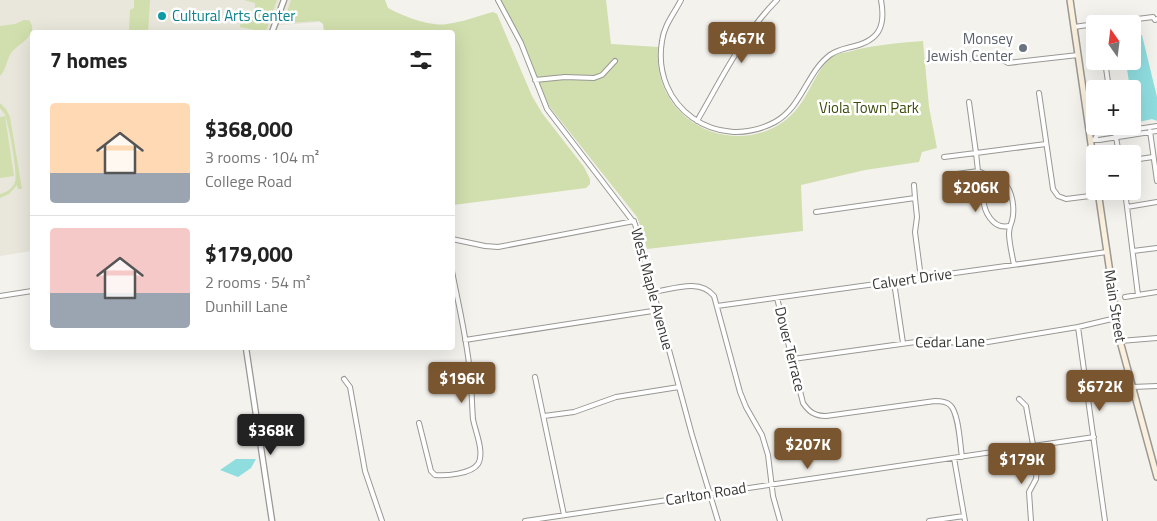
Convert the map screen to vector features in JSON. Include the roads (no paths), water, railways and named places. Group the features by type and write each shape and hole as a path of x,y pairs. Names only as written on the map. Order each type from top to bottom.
{"main road":[{"path":"1070,0 1093,145"},
{"name":"Main Street","path":"1099,200 1120,341 1157,477"}],"street":[{"path":"273,30 284,0"},
{"name":"West Maple Avenue","path":"498,0 521,43 547,109 634,221 718,521"},
{"path":"681,0 668,20 662,40 662,73 667,88 682,110 697,121 713,128 735,132 750,131 777,121 790,111 821,63 830,55 840,49 862,44 873,38 880,30 883,12 881,0"},
{"path":"697,121 763,14 777,0"},
{"path":"1141,21 1156,20"},
{"path":"1074,27 1086,26"},
{"path":"953,59 999,58 1008,63 1078,55"},
{"path":"535,80 565,77 594,78 602,75 615,61"},
{"path":"1039,93 1054,189 1058,196 1066,198 1086,195"},
{"path":"969,102 978,171"},
{"path":"1141,128 1157,126"},
{"path":"1149,127 1157,181"},
{"path":"1093,140 1157,132"},
{"path":"1093,140 1097,135"},
{"path":"1116,135 1117,145"},
{"path":"944,157 1046,144"},
{"path":"1141,159 1153,157"},
{"path":"950,175 978,171 1004,183 1010,191 1013,214 1009,226 1014,265"},
{"path":"996,179 985,193 985,210 995,224 1000,227 1009,226"},
{"path":"914,185 917,217 914,232 921,278"},
{"path":"816,212 915,198"},
{"path":"1126,200 1138,295"},
{"path":"1127,207 1157,202"},
{"path":"455,240 485,246 498,246 634,221"},
{"path":"1134,251 1157,248"},
{"name":"Calvert Drive","path":"718,306 1107,252"},
{"path":"894,282 904,343"},
{"path":"654,292 692,286 702,287 712,294 718,306 740,392 762,436 768,454 771,484 780,521"},
{"path":"419,423 431,471 434,474 466,471 473,469 478,464 480,451 455,288"},
{"path":"0,296 30,291"},
{"path":"1125,297 1157,292"},
{"name":"Dover Terrace","path":"777,298 804,403 810,412 819,416 826,416 935,401 946,402 955,413 962,457"},
{"path":"464,340 659,310"},
{"name":"Cedar Lane","path":"793,359 930,340 960,344 982,343 1078,327 1116,318"},
{"path":"1078,327 1105,521"},
{"path":"1120,341 1157,338"},
{"path":"246,350 272,521"},
{"path":"535,377 564,515"},
{"path":"344,378 350,387 369,487 382,521"},
{"path":"1132,387 1157,386"},
{"path":"544,416 574,412 616,397 679,387"},
{"path":"1019,399 1026,406 1037,474 1029,492 1031,521"},
{"name":"Carlton Road","path":"525,521 1094,437"},
{"path":"954,458 965,521"},
{"path":"929,521 964,516"}],"water":[{"path":"1141,35 1157,97 1157,121 1152,119 1141,122 1141,80 1129,80 1127,70 1141,70"},
{"path":"236,459 256,459 251,468 238,477 220,470"}],"place":[{"name":"Cultural Arts Center","path":"162,16"},
{"name":"Monsey Jewish Center","path":"1023,48"}],"park label":[{"name":"Viola Town Park","path":"869,108"}]}
